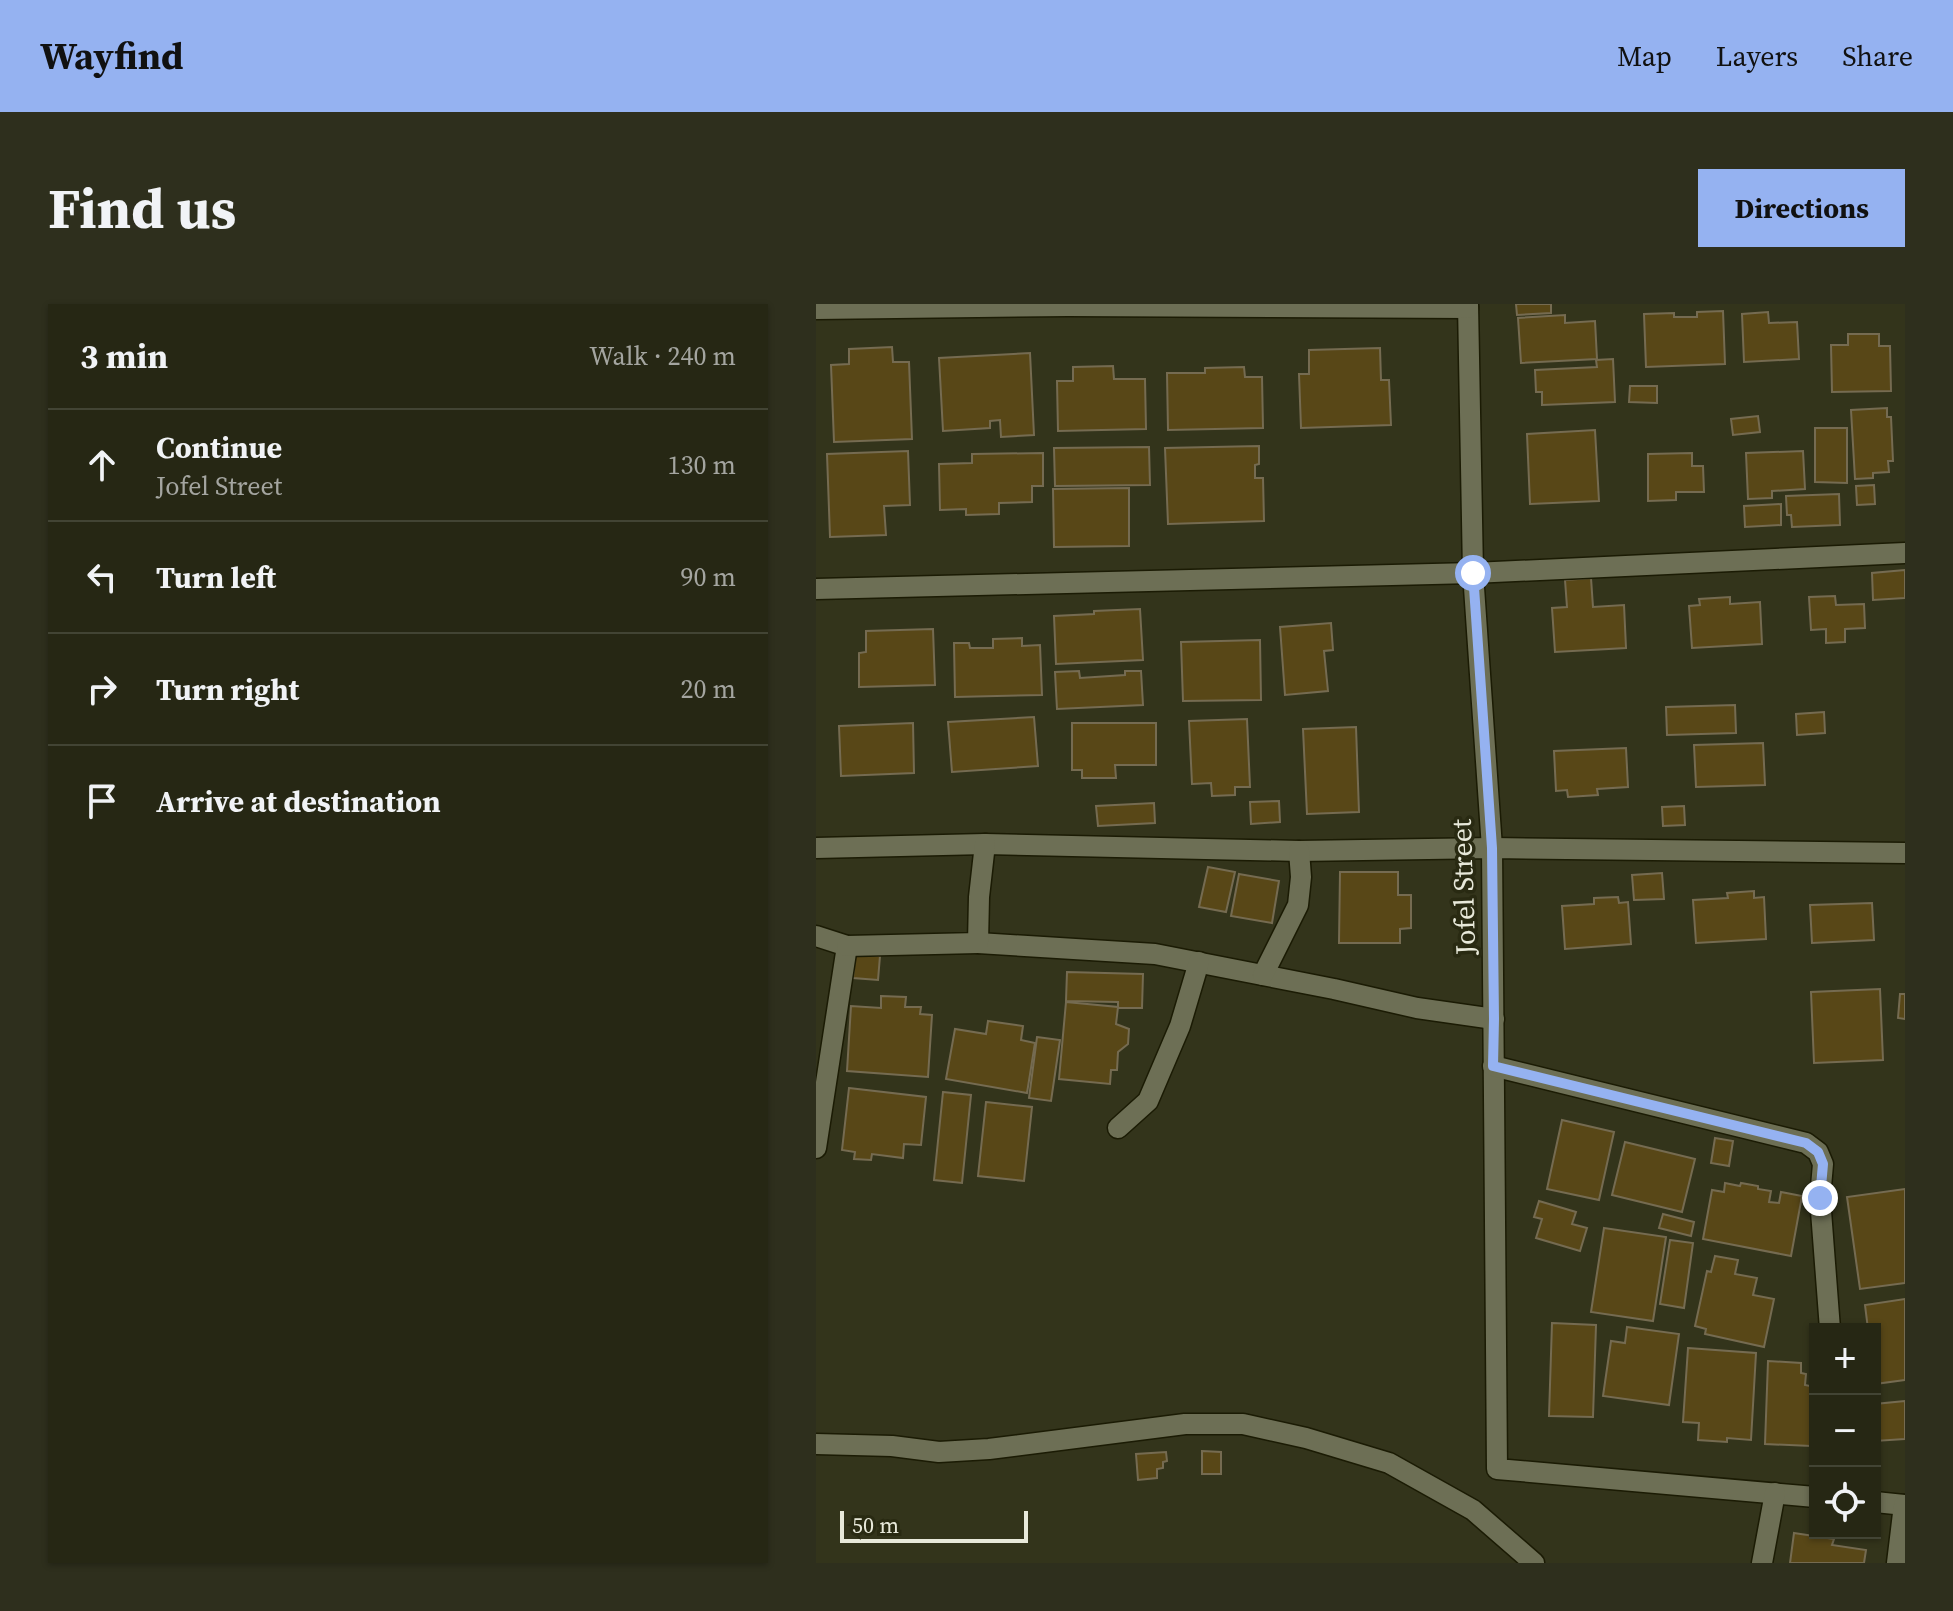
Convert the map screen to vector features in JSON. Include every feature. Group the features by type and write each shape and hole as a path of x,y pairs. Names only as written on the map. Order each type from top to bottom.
{"street":[{"path":"816,309 1468,306"},
{"name":"Jofel Street","path":"1468,306 1473,573 1492,848 1497,1469 1775,1493"},
{"path":"816,589 1473,573 1905,553"},
{"path":"816,848 985,844 1299,851 1492,848 1905,853"},
{"path":"978,943 985,844"},
{"path":"1263,975 1298,905 1301,877 1299,851"},
{"path":"816,936 847,946 978,943 1155,954 1417,1008 1494,1019"},
{"path":"816,1148 847,946"},
{"path":"1118,1128 1148,1101 1180,1026 1199,962"},
{"path":"1493,1066 1806,1143 1818,1152 1823,1164 1820,1198 1830,1323"},
{"path":"816,1444 892,1446 939,1452 989,1449 1185,1424 1243,1424 1306,1438 1389,1463 1473,1510 1534,1563"},
{"path":"1762,1563 1775,1493 1809,1496"},
{"path":"1881,1503 1904,1505 1897,1563"}],"building":[{"path":"1516,304 1551,304 1551,313 1517,315"},
{"path":"1723,311 1725,364 1646,367 1644,314 1674,313 1674,317 1697,317 1697,312"},
{"path":"1768,312 1769,323 1797,322 1799,359 1744,362 1742,314"},
{"path":"1565,315 1565,323 1595,321 1597,359 1521,363 1518,318"},
{"path":"1848,334 1879,334 1879,346 1890,346 1891,391 1832,392 1831,345 1848,345"},
{"path":"892,347 893,362 909,362 912,439 834,442 831,365 849,364 849,349"},
{"path":"1380,348 1381,380 1389,380 1391,425 1301,428 1299,374 1309,374 1309,350"},
{"path":"1030,353 1034,435 1001,437 1000,420 990,421 990,428 943,431 939,358"},
{"path":"1613,359 1615,402 1542,405 1542,392 1536,392 1535,370 1597,367 1596,360"},
{"path":"1113,366 1114,379 1145,379 1146,429 1058,431 1057,381 1073,381 1073,367"},
{"path":"1244,367 1245,377 1262,377 1263,428 1168,430 1167,373 1205,373 1205,368"},
{"path":"1630,386 1657,386 1657,403 1629,402"},
{"path":"1887,408 1887,417 1891,417 1893,461 1888,461 1889,472 1873,473 1873,478 1855,479 1851,410"},
{"path":"1758,416 1760,432 1733,435 1731,419"},
{"path":"1815,428 1847,428 1847,483 1815,482"},
{"path":"1595,430 1599,501 1530,504 1527,434"},
{"path":"1259,446 1255,478 1263,478 1264,521 1168,524 1165,448"},
{"path":"1149,447 1150,485 1055,486 1054,448"},
{"path":"908,451 910,505 884,506 886,535 830,537 827,454"},
{"path":"1803,451 1805,489 1772,491 1772,498 1748,499 1746,453"},
{"path":"1043,453 1043,486 1032,486 1032,502 999,503 999,514 966,515 966,509 940,510 939,464 972,463 972,454"},
{"path":"1692,453 1692,466 1703,466 1704,492 1676,492 1676,500 1648,501 1648,454"},
{"path":"1874,485 1875,504 1857,505 1856,486"},
{"path":"1129,488 1129,546 1054,547 1053,489"},
{"path":"1839,494 1840,525 1792,527 1791,515 1787,515 1786,496"},
{"path":"1781,504 1781,525 1745,527 1744,506"},
{"path":"1905,570 1905,598 1873,600 1872,573"},
{"path":"1591,578 1593,607 1624,605 1626,648 1555,652 1552,608 1567,607 1565,580"},
{"path":"1835,596 1836,605 1864,604 1865,628 1845,629 1845,642 1826,643 1826,629 1811,630 1809,597"},
{"path":"1730,597 1730,604 1760,602 1762,644 1692,648 1689,606 1700,605 1699,599"},
{"path":"1140,609 1143,660 1056,664 1054,616"},
{"path":"1331,623 1333,650 1324,651 1328,691 1285,695 1280,627"},
{"path":"933,629 935,685 859,687 859,653 866,652 866,631"},
{"path":"1022,638 1022,646 1040,645 1042,695 955,697 954,643 969,643 970,648 993,648 993,639"},
{"path":"1260,640 1261,700 1183,701 1181,642"},
{"path":"1079,671 1080,678 1141,671 1143,705 1057,709 1055,672"},
{"path":"1735,705 1736,733 1667,735 1666,707"},
{"path":"1824,712 1825,733 1797,735 1796,714"},
{"path":"1034,717 1038,766 952,772 948,722"},
{"path":"1247,719 1250,787 1235,787 1235,795 1212,796 1211,783 1192,784 1189,721"},
{"path":"913,723 914,773 841,776 839,726"},
{"path":"1072,723 1156,723 1156,765 1115,765 1116,778 1082,778 1082,770 1072,770"},
{"path":"1356,727 1359,812 1307,814 1303,729"},
{"path":"1763,743 1765,785 1696,787 1694,745"},
{"path":"1626,748 1628,787 1597,789 1598,795 1568,797 1567,790 1556,791 1554,751"},
{"path":"1279,801 1280,822 1251,824 1250,802"},
{"path":"1154,803 1155,823 1098,826 1096,806"},
{"path":"1684,806 1685,825 1663,826 1662,807"},
{"path":"1208,867 1235,872 1226,912 1199,907"},
{"path":"1340,872 1398,872 1398,895 1411,895 1411,928 1400,929 1400,943 1339,943"},
{"path":"1662,873 1664,899 1634,900 1632,875"},
{"path":"1239,874 1279,881 1272,923 1231,916"},
{"path":"1754,891 1754,898 1764,897 1766,939 1696,943 1693,900 1728,898 1727,893"},
{"path":"1618,897 1619,903 1628,902 1631,944 1565,949 1562,906 1594,904 1594,898"},
{"path":"1872,903 1874,940 1812,943 1810,905"},
{"path":"855,954 880,956 878,980 853,978"},
{"path":"1067,972 1143,974 1142,1008 1118,1008 1118,1002 1066,1001"},
{"path":"1880,989 1883,1060 1814,1063 1811,992"},
{"path":"1900,994 1905,994 1905,1019 1898,1018"},
{"path":"881,996 906,997 905,1007 921,1007 920,1014 932,1015 928,1077 847,1071 851,1006 881,1008"},
{"path":"1066,1002 1118,1007 1116,1024 1129,1029 1128,1044 1118,1052 1117,1070 1111,1070 1110,1084 1059,1079"},
{"path":"988,1021 1023,1026 1021,1040 1035,1043 1027,1093 946,1079 955,1029 986,1034"},
{"path":"1037,1037 1060,1040 1051,1101 1029,1098"},
{"path":"849,1088 926,1097 921,1145 904,1144 903,1158 872,1154 871,1160 854,1159 855,1152 842,1150"},
{"path":"943,1092 971,1095 962,1183 934,1180"},
{"path":"986,1102 1032,1107 1024,1181 978,1176"},
{"path":"1562,1120 1614,1132 1599,1200 1547,1189"},
{"path":"1715,1138 1733,1141 1729,1166 1711,1163"},
{"path":"1625,1142 1695,1159 1682,1212 1612,1195"},
{"path":"1725,1183 1740,1186 1741,1183 1771,1191 1769,1202 1779,1203 1781,1192 1802,1196 1791,1256 1703,1239 1712,1190 1724,1192"},
{"path":"1905,1189 1905,1283 1860,1289 1847,1197"},
{"path":"1539,1201 1576,1212 1572,1224 1587,1228 1580,1251 1536,1238 1542,1219 1534,1217"},
{"path":"1663,1214 1694,1222 1691,1236 1659,1228"},
{"path":"1604,1228 1666,1237 1653,1321 1591,1312"},
{"path":"1670,1240 1693,1243 1684,1308 1660,1304"},
{"path":"1715,1256 1738,1260 1735,1274 1757,1278 1753,1295 1774,1299 1764,1347 1705,1334 1706,1329 1695,1326 1707,1271 1711,1272"},
{"path":"1905,1299 1905,1380 1881,1383 1881,1323 1867,1323 1865,1305"},
{"path":"1552,1323 1596,1325 1593,1417 1549,1416"},
{"path":"1627,1327 1679,1334 1669,1405 1603,1396 1611,1341 1625,1343"},
{"path":"1688,1348 1756,1353 1751,1440 1698,1440 1699,1423 1683,1422"},
{"path":"1768,1361 1801,1363 1801,1373 1806,1374 1805,1385 1809,1386 1809,1446 1765,1444"},
{"path":"1905,1401 1905,1439 1881,1441 1881,1403"},
{"path":"1202,1451 1221,1452 1221,1474 1202,1474"},
{"path":"1166,1452 1167,1461 1163,1462 1163,1468 1157,1469 1157,1478 1138,1480 1136,1454"},
{"path":"1794,1533 1809,1535 1809,1539 1834,1539 1832,1545 1866,1550 1864,1563 1790,1563"}],"route":[{"path":"1473,573 1492,848 1493,1066 1806,1143 1818,1152 1823,1164 1820,1198"}]}
